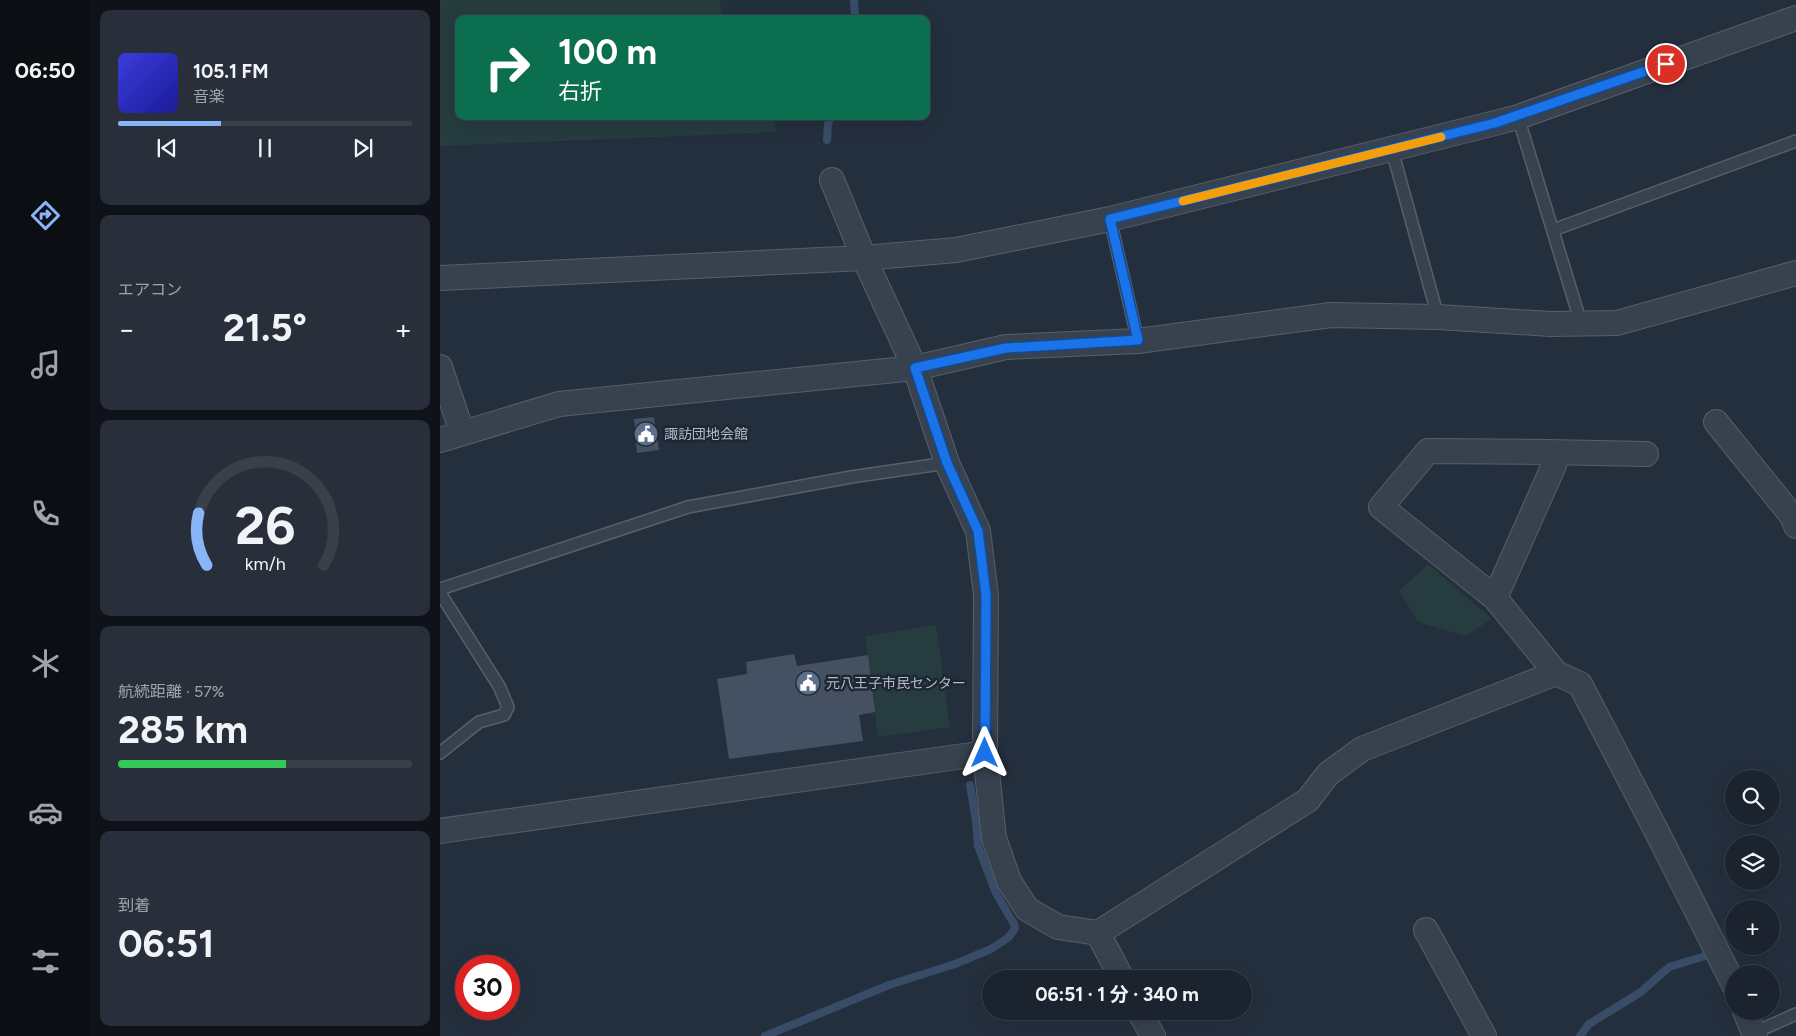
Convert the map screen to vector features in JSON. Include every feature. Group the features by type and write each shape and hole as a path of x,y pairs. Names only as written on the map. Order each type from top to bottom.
{"street":[{"path":"440,278 864,258 956,250 1110,219 1518,117 1796,18"},
{"path":"832,180 864,258 915,368 947,463 978,531 986,595 985,753 994,838 1009,881 1027,909 1058,926 1098,933 1308,800 1328,774 1362,749 1556,673"},
{"path":"440,367 451,436 560,404 915,368 1006,348 1138,340 1331,315 1438,317 1551,324 1617,323 1796,273"},
{"path":"1716,422 1792,516 1796,526"},
{"path":"1646,454 1428,451 1381,507 1495,598 1556,673 1580,684 1725,967"},
{"path":"1495,598 1554,465 1547,452"},
{"path":"440,831 985,753"},
{"path":"1426,930 1484,1036"},
{"path":"1098,933 1117,970"},
{"path":"1144,1020 1152,1036"},
{"path":"1748,1020 1754,1035"}],"lane":[{"path":"1518,117 1581,323"},
{"path":"1552,230 1796,141"},
{"path":"1392,150 1438,317"},
{"path":"1110,219 1138,340"},
{"path":"440,753 478,722 504,715 508,707 499,686 440,591 688,507 851,477 947,463"},
{"path":"1754,1035 1796,1014"}],"green space":[{"path":"440,0 720,0 722,15 455,15 455,120 774,120 776,132 440,146"},
{"path":"1428,564 1492,619 1465,636 1418,622 1399,591"},
{"path":"936,625 950,727 878,737 865,636"}],"building":[{"name":"諏訪団地会館","path":"654,417 659,450 637,453 634,419"},
{"path":"794,654 797,666 868,655 875,712 859,715 863,741 729,759 717,679 747,674 746,662"}],"waterway":[{"path":"854,0 855,15"},
{"path":"827,140 830,120"},
{"path":"765,1036 889,985 955,964 991,949 1009,937 1015,928 1014,924 996,893 978,846 970,785"},
{"path":"1580,1036 1589,1024 1641,992 1669,967 1705,956"}],"slow traffic":[{"path":"1183,201 1441,137"}],"place":[{"name":"諏訪団地会館","path":"646,434"},
{"name":"元八王子市民センター","path":"808,683"}],"route":[{"path":"985,753 986,595 978,531 947,463 915,368 1006,348 1138,340 1110,219 1518,117 1666,64"}]}
